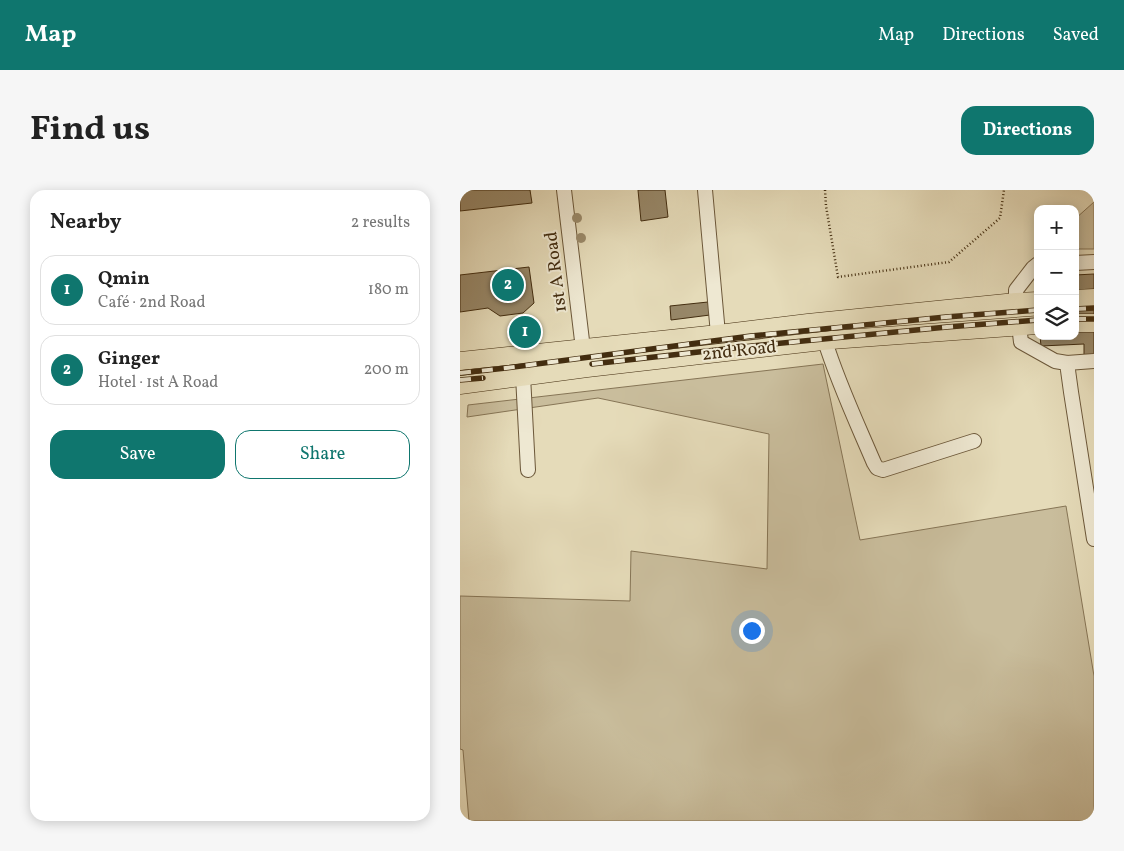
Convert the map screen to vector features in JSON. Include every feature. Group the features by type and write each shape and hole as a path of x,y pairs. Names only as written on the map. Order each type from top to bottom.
{"main road":[{"path":"1079,299 1094,298"},
{"name":"2nd Road","path":"460,361 808,323 1034,301"},
{"path":"1079,323 1094,323"},
{"name":"2nd Road","path":"460,385 595,367 825,341 1034,325"}],"street":[{"name":"1st A Road","path":"564,190 583,349"},
{"path":"705,190 718,334"},
{"path":"1079,262 1094,262"},
{"path":"1016,302 1016,290 1034,267"},
{"path":"1019,325 1021,342 1054,361 1067,363 1094,361"},
{"path":"825,341 877,468 883,470 974,442"},
{"path":"1067,363 1094,539"},
{"path":"523,376 528,470"}],"path":[{"path":"825,190 838,277 949,262 1000,218 1004,190"}],"shaded area":[{"path":"1094,202 1094,249 1079,249 1079,215"},
{"path":"823,364 860,540 1066,506 1094,676 1094,821 469,821 463,750 460,749 460,596 630,601 631,551 767,569 769,434 598,398 467,417 468,405"}],"building":[{"path":"460,190 530,190 532,203 460,211"},
{"path":"638,190 665,190 668,217 641,221"},
{"path":"529,267 534,303 523,313 500,316 488,308 460,312 460,275"},
{"path":"1094,274 1094,356 1084,357 1084,344 1041,346 1040,340 1079,340 1079,275"},
{"path":"708,302 710,315 671,320 670,306"}],"railway":[{"path":"1079,309 1094,308"},
{"path":"460,373 751,336 1034,310"},
{"path":"1079,319 1094,319"},
{"path":"592,364 752,346 1034,320"},
{"path":"460,380 483,378"}],"place":[{"name":"Ginger","path":"508,285"},
{"name":"Qmin","path":"525,332"}]}
